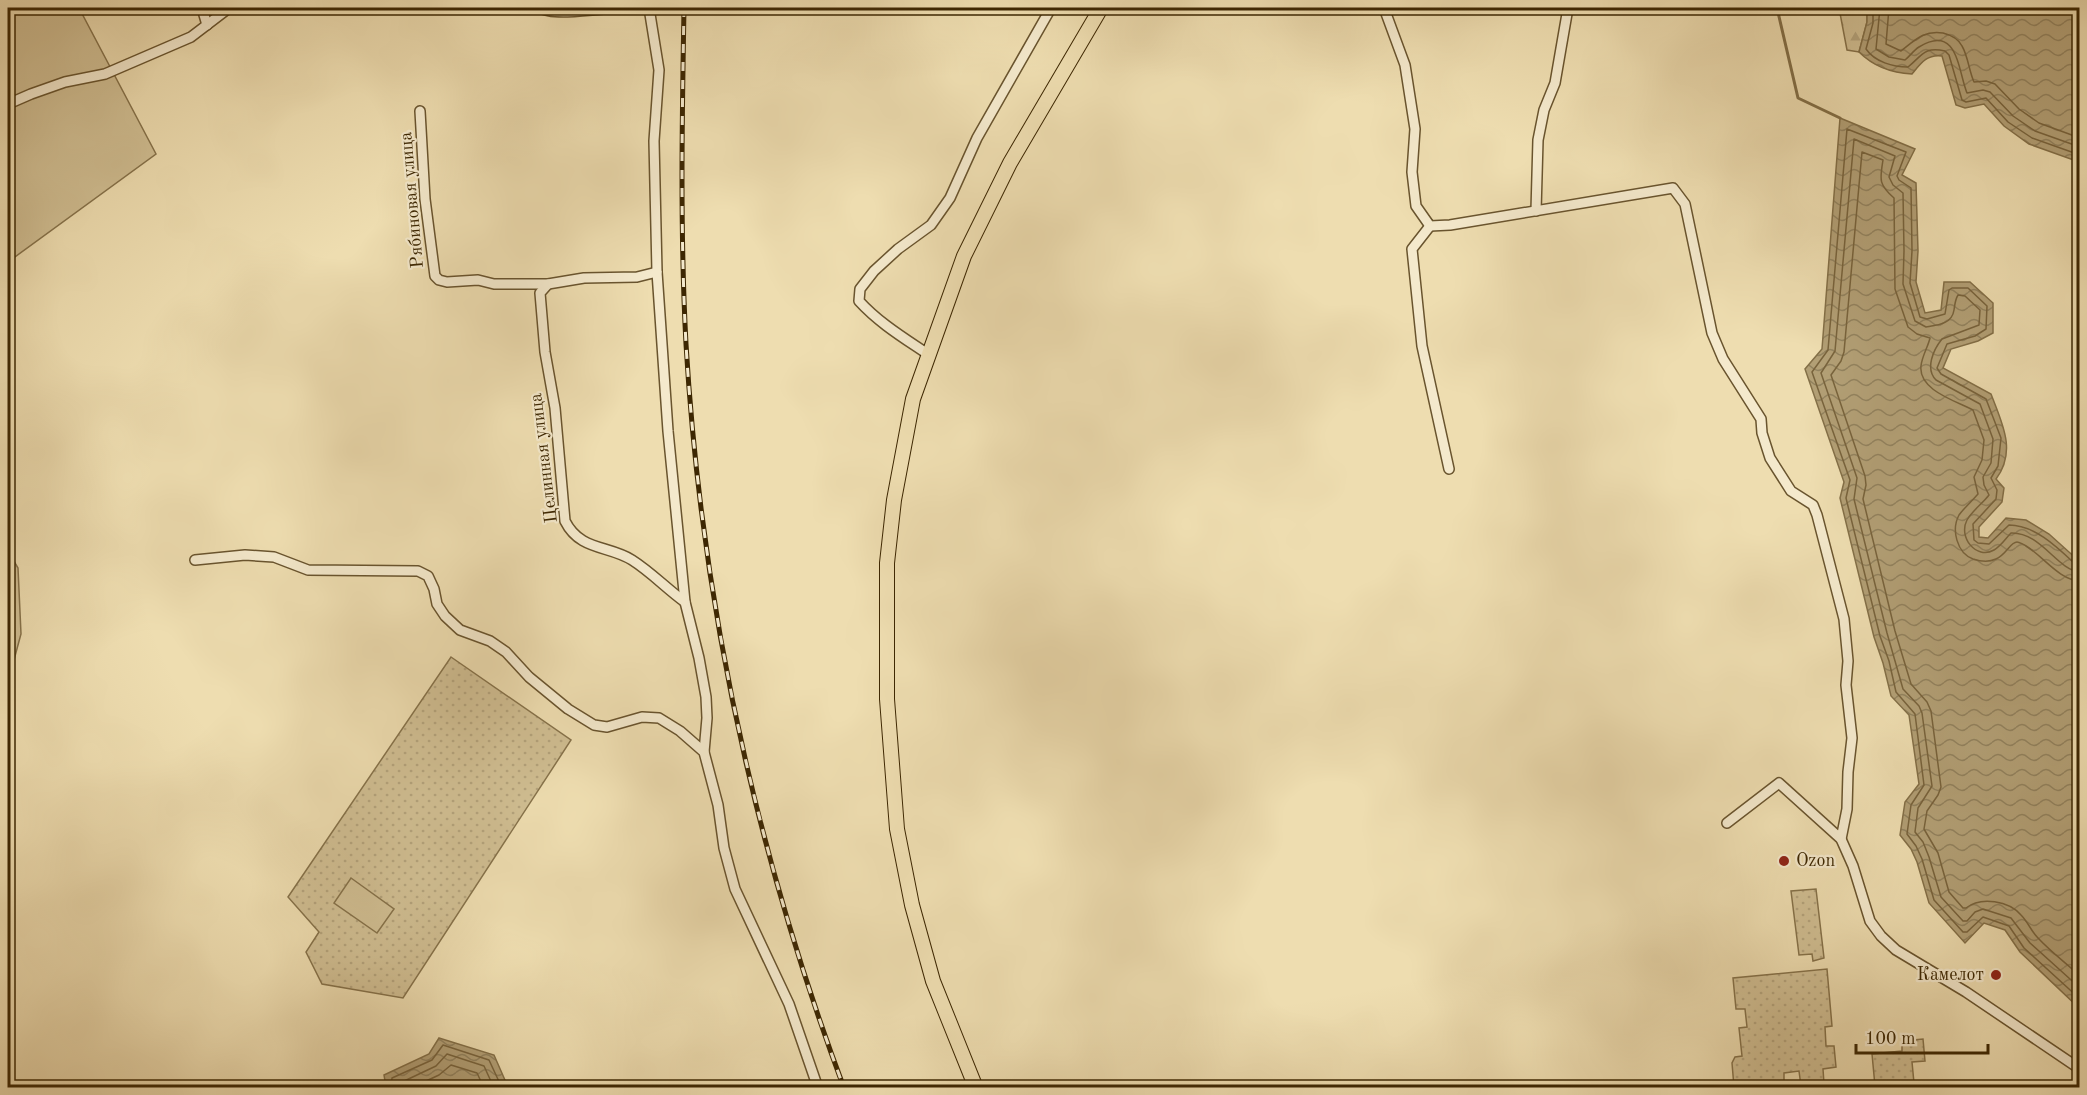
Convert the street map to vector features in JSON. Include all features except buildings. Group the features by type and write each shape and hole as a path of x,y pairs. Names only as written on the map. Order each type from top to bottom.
{"main road":[{"path":"976,1088 933,981 912,905 897,829 886,699 887,563 894,500 913,399 964,256 1010,163 1101,8"}],"street":[{"path":"202,8 207,25"},
{"path":"8,104 65,82 105,74 190,37 229,8"},
{"path":"542,8 545,11 556,12 615,8"},
{"path":"650,8 659,70 654,141 657,272 668,431 685,602 706,697 704,752 718,805 724,848 735,889 789,1004 818,1088"},
{"path":"929,355 888,328 869,312 859,301 860,289 874,271 898,249 931,225 950,198 976,138 1051,8"},
{"path":"1384,8 1405,65 1416,129 1412,172 1416,206 1430,226"},
{"path":"1536,211 1538,140 1544,110 1555,83 1568,8"},
{"name":"Рябиновая улица","path":"420,111 425,199 435,276 439,280 447,282 478,280 494,284 548,284 584,278 637,277 657,272"},
{"path":"1449,469 1422,346 1412,249 1430,226 1450,225 1673,188 1685,204 1712,333 1723,359 1761,419 1762,433 1770,458 1791,491 1813,506 1817,515 1844,620 1848,662 1846,685 1852,738 1847,809 1841,839"},
{"name":"Целинная улица","path":"548,284 540,294 555,408 565,521 570,531 585,543 631,559 685,602"},
{"path":"195,560 245,555 274,557 308,570 418,571 428,576 437,604 445,616 460,630 490,641 506,652 529,677 567,709 594,725 607,727 642,717 659,718 680,730 704,752"},
{"path":"1727,824 1779,783 1841,839 1853,867 1870,921 1881,936 1896,950 1966,992 2079,1069"}],"green space":[{"path":"8,8 79,8 156,154 8,262"},
{"path":"1839,8 1867,8 1867,22 1859,52 1847,50"},
{"path":"8,551 18,568 21,634 8,682"},
{"path":"451,657 571,740 403,998 322,984 306,952 319,932 288,897"},
{"path":"351,878 394,909 377,933 334,903"},
{"path":"1816,889 1824,958 1813,961 1812,954 1799,955 1791,891"},
{"path":"1827,969 1832,1026 1825,1027 1826,1046 1834,1046 1836,1067 1823,1069 1824,1084 1801,1086 1799,1071 1784,1073 1784,1086 1734,1087 1732,1063 1735,1057 1742,1056 1739,1028 1747,1027 1745,1009 1736,1009 1733,978"},
{"path":"1923,1039 1925,1061 1912,1062 1914,1083 1875,1086 1872,1054 1902,1051 1902,1041"}],"water":[{"path":"1867,8 2079,8 2079,162 2029,144 2004,126 1984,104 1965,108 1956,105 1942,56 1928,58 1912,74 1890,71 1871,62 1859,52 1867,22"},
{"path":"1840,118 1915,149 1902,175 1916,183 1918,251 1916,282 1925,313 1941,310 1944,282 1970,282 1993,303 1993,333 1978,341 1951,349 1943,368 1991,394 2003,426 2007,447 2006,458 1996,479 2004,488 2002,502 1979,527 1979,537 1988,538 2006,518 2026,520 2049,534 2079,561 2079,1008 2020,952 2005,930 1984,923 1965,943 1929,903 1917,862 1911,849 1900,835 1905,802 1919,784 1909,715 1891,696 1840,498 1844,482 1805,369 1822,349"},
{"path":"439,1038 494,1055 508,1087 386,1087 384,1075 429,1054"}],"waterway":[{"path":"1777,8 1798,98 1840,118"}],"railway":[{"path":"684,8 682,176 684,302 693,439 704,534 737,722 759,815 812,998 844,1088"}],"place":[{"name":"Ozon","path":"1784,861"},
{"name":"Камелот","path":"1996,975"}]}
